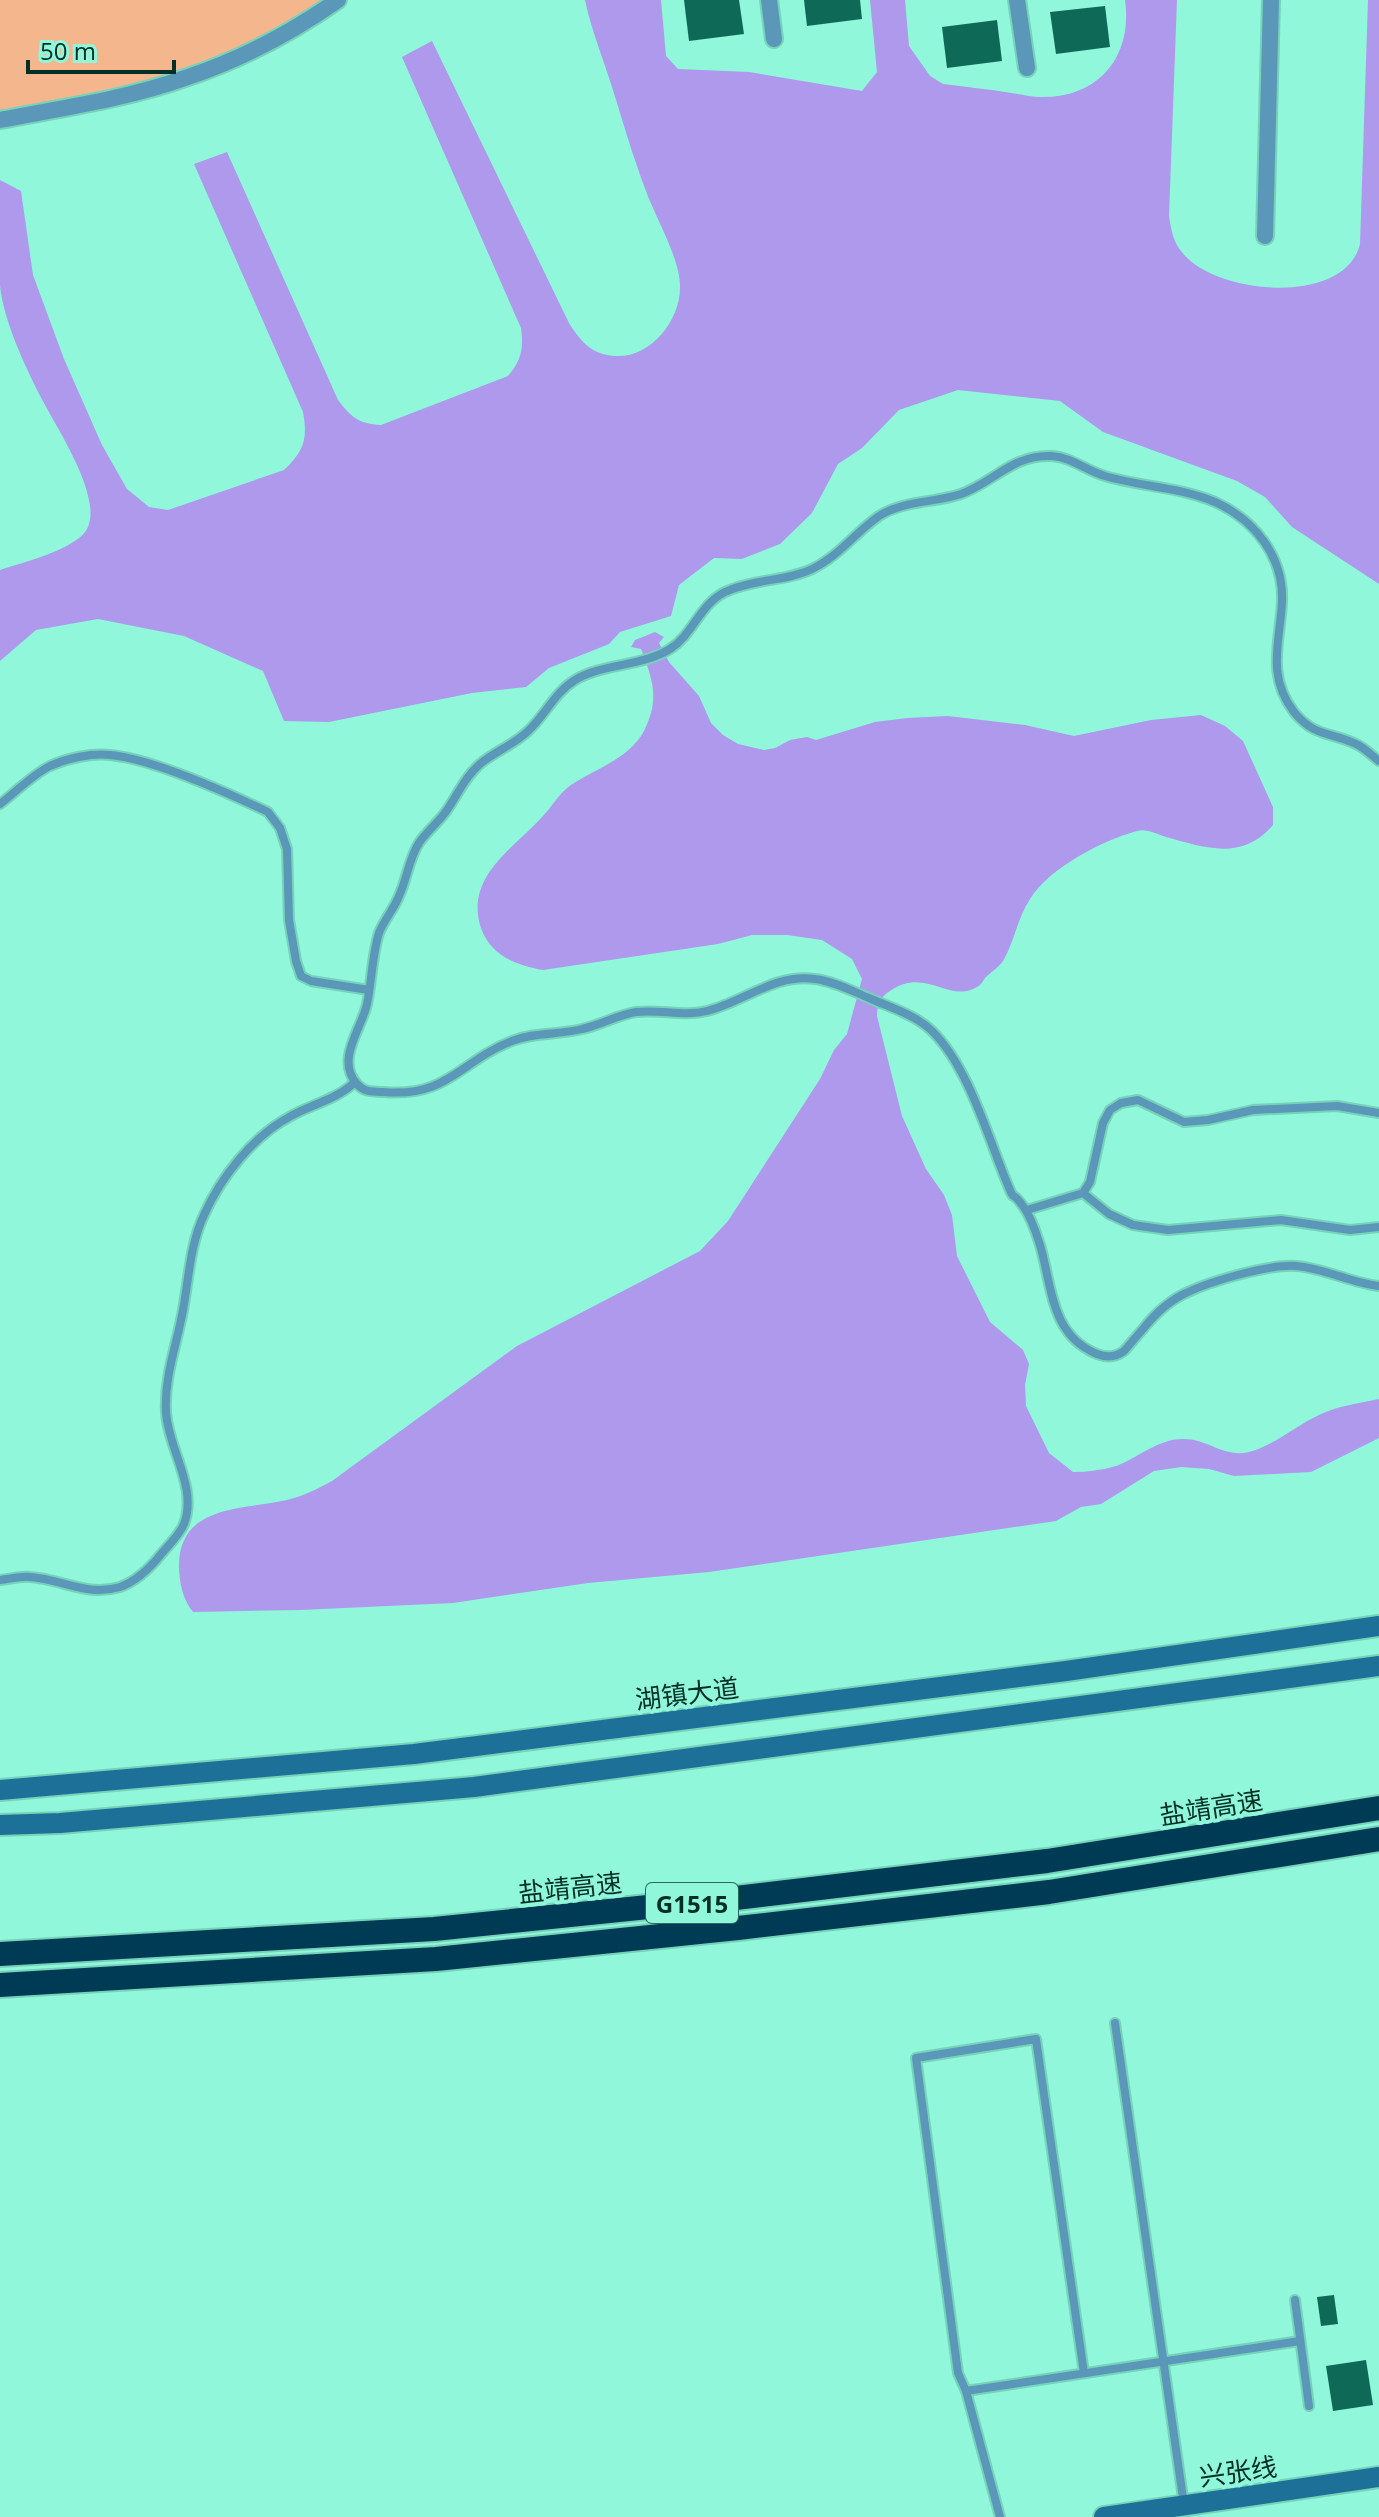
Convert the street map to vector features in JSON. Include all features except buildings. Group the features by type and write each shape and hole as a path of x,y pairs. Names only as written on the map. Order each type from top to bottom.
{"highway":[{"name":"盐靖高速","path":"0,1954 434,1929 736,1898 1047,1861 1379,1808"},
{"name":"G1515","path":"0,1985 436,1959 706,1931 1049,1892 1379,1839"}],"main road":[{"name":"湖镇大道","path":"0,1790 414,1754 1066,1671 1379,1626"},
{"path":"0,1825 60,1823 474,1787 1379,1666"},
{"name":"兴张线","path":"1104,2517 1379,2477"}],"street":[{"path":"0,120 88,103 185,79 271,43 338,0"},
{"path":"769,0 774,39"},
{"path":"1017,0 1027,68"},
{"path":"1265,236 1271,0"}],"lane":[{"path":"1379,761 1355,744 1313,729 1298,718 1285,697 1277,670 1276,645 1282,603 1275,558 1259,534 1233,511 1176,489 1144,486 1094,473 1069,459 1053,456 1028,458 1002,468 956,496 896,507 878,517 835,555 808,571 729,590 716,597 670,649 640,661 587,674 569,683 527,733 475,768 445,813 415,847 399,898 379,932 365,1013 352,1040 348,1062 355,1082 368,1091 402,1094 428,1090 519,1038 582,1029 618,1016 644,1011 695,1014 722,1007 764,986 817,979 885,1005 920,1021 934,1032 949,1053 991,1139 1010,1193 1027,1210 1041,1247 1058,1318 1074,1338 1097,1354 1113,1356 1125,1350 1166,1303 1190,1291 1262,1269 1294,1265 1358,1284 1379,1286"},
{"path":"0,804 46,768 81,757 103,755 154,765 268,812 280,828 287,849 289,920 301,976 311,981 369,990"},
{"path":"0,1580 31,1577 87,1591 123,1586 140,1576 183,1526 187,1489 173,1450 166,1412 169,1368 183,1311 192,1245 200,1224 232,1170 257,1139 293,1115 346,1091 355,1082"},
{"path":"1027,1210 1083,1193 1090,1182 1103,1123 1110,1110 1121,1103 1138,1100 1184,1122 1253,1110 1337,1106 1379,1113"},
{"path":"1083,1193 1109,1214 1133,1225 1168,1230 1281,1220 1350,1230 1379,1227"},
{"path":"1115,2023 1184,2505"},
{"path":"1000,2517 966,2391 958,2373 916,2058 1036,2039 1084,2373"},
{"path":"1295,2300 1309,2406"},
{"path":"966,2391 1300,2341"}],"shaded area":[{"path":"0,0 332,0 292,32 186,72 0,112"},
{"path":"585,0 661,0 666,56 678,69 749,72 862,91 877,72 870,0 905,0 909,46 930,76 943,84 1041,97 1080,90 1108,70 1123,39 1125,0 1177,0 1169,216 1174,239 1181,251 1197,266 1220,277 1248,285 1277,288 1305,286 1330,278 1349,264 1360,244 1368,0 1379,0 1379,584 1292,527 1265,497 1237,481 1103,432 1060,401 958,390 899,410 862,448 838,464 812,513 780,544 742,559 714,558 679,585 671,616 620,632 609,644 549,668 526,687 472,693 329,722 284,721 263,671 184,636 98,619 36,630 0,661 0,570 72,543 87,529 90,516 85,484 78,466 31,378 6,314 0,285 0,180 21,191 33,275 64,359 102,445 127,489 149,507 168,510 284,470 300,450 305,430 303,412 194,164 227,152 338,400 356,418 381,425 508,376 516,365 522,348 521,328 402,57 432,41 578,336 594,350 616,356 641,351 661,335 679,300 677,265 637,165"},
{"path":"655,632 664,637 659,643 669,662 699,696 711,723 738,744 764,750 790,740 807,737 816,740 875,722 948,716 1025,725 1074,736 1151,720 1201,715 1225,726 1243,741 1273,807 1273,825 1261,836 1249,844 1223,849 1195,845 1144,830 1109,841 1063,866 1039,888 1026,906 1003,961 978,986 957,991 926,983 903,984 881,999 877,1016 902,1116 926,1169 944,1195 952,1215 957,1256 990,1322 1023,1350 1029,1364 1025,1385 1026,1406 1049,1453 1073,1472 1116,1466 1157,1445 1175,1440 1193,1440 1232,1452 1249,1452 1268,1445 1326,1412 1379,1399 1379,1438 1311,1472 1234,1476 1209,1469 1181,1467 1154,1471 1101,1504 1081,1507 1056,1521 709,1572 588,1583 453,1603 193,1612 182,1590 179,1566 182,1546 190,1531 202,1521 234,1509 293,1498 332,1481 517,1346 700,1251 728,1221 847,1034 862,979 852,959 822,940 787,935 752,935 718,944 543,970 506,958 485,938 478,910 479,894 495,865 567,788 621,756 644,731 652,709 653,690 641,649 631,647 635,640"}]}
